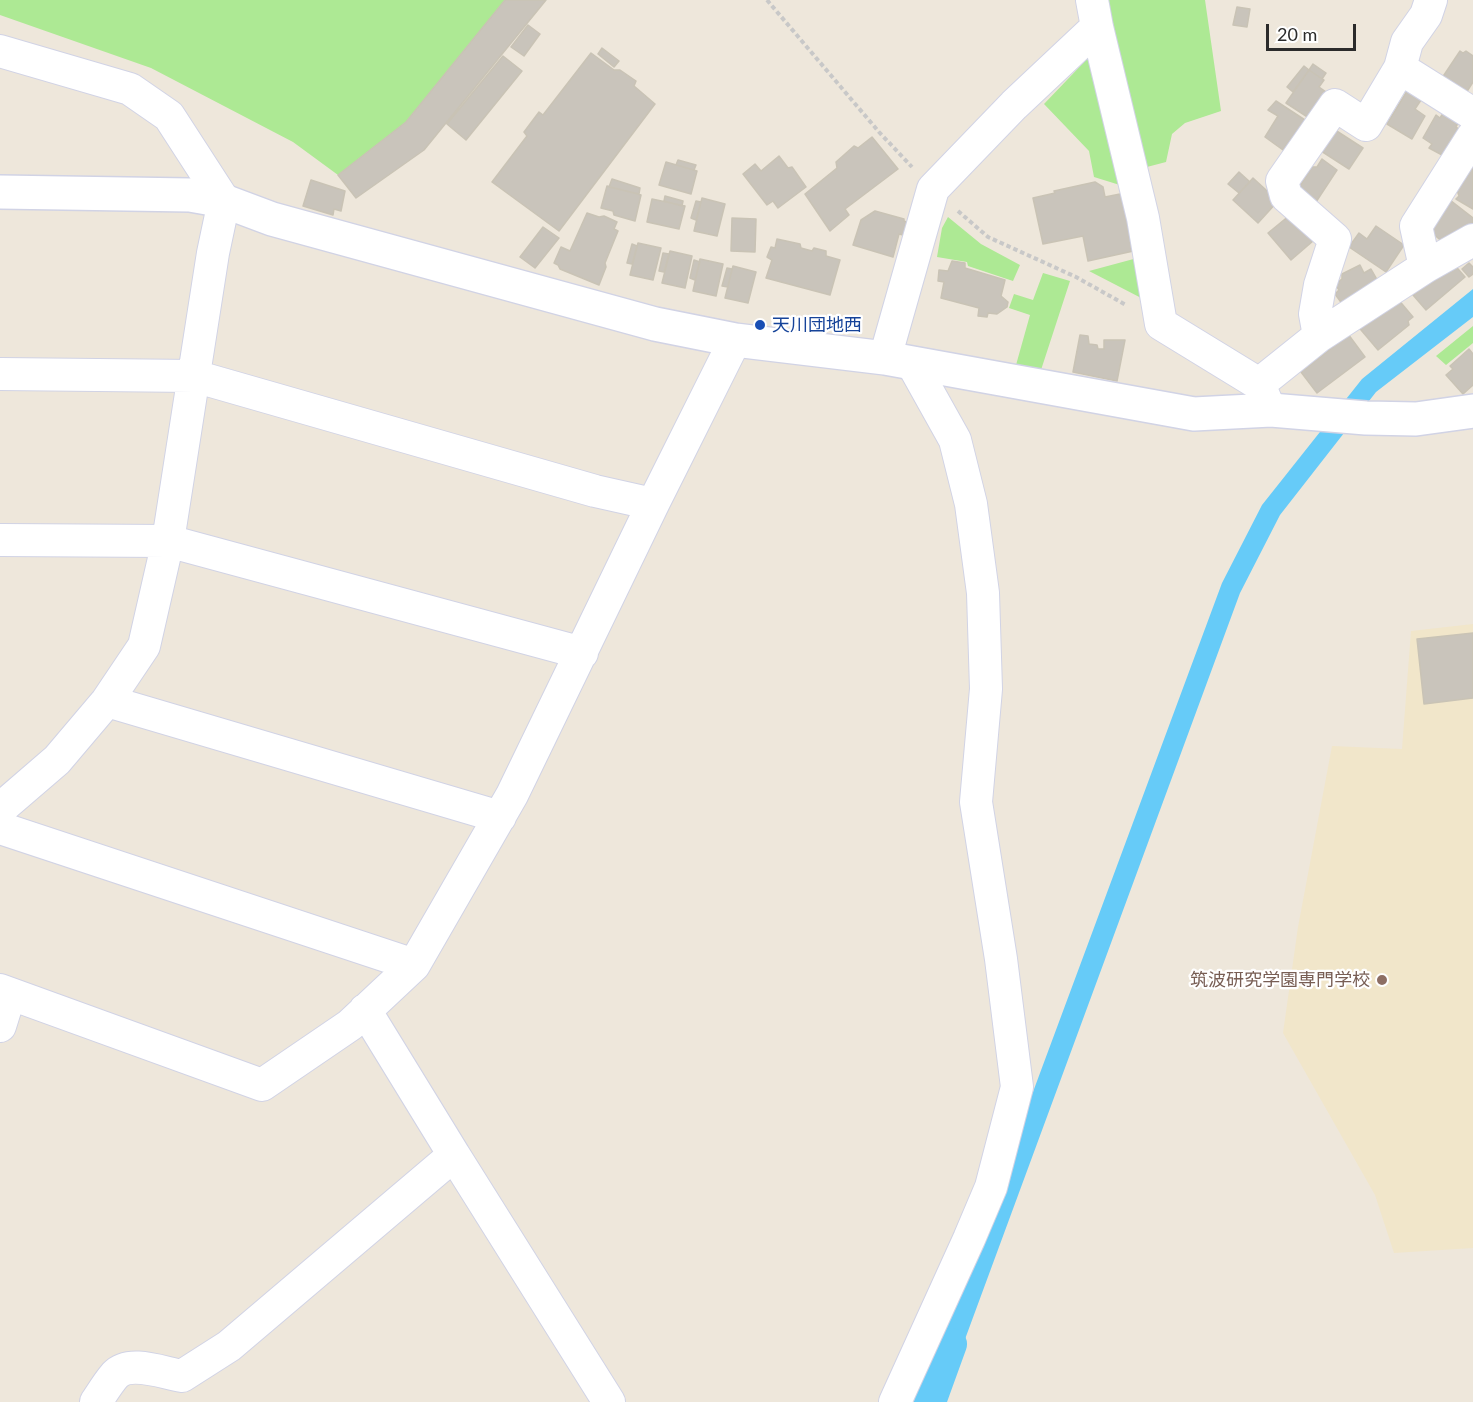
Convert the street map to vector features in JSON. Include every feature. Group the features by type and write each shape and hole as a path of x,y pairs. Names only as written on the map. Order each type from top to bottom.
{"street":[{"path":"1319,336 1315,314 1320,285 1335,238 1286,196 1282,181 1335,105 1366,125 1400,68 1407,42 1426,15 1431,0"},
{"path":"895,1402 969,1239 990,1187 1017,1087 1001,958 976,802 986,689 983,593 971,504 955,440 898,361 933,189 1014,105 1095,13"},
{"path":"1095,13 1143,218 1161,324 1265,397 1328,414 1366,418 1416,419 1473,411"},
{"path":"0,51 130,89 169,116 224,201 213,253 168,541 144,646 107,701 57,760 0,809"},
{"path":"1400,68 1473,114"},
{"path":"1425,267 1416,226 1473,136"},
{"path":"0,192 190,195 224,201 272,219 656,324 735,340 898,361 1194,414 1265,397 1319,336 1425,267 1473,240"},
{"path":"0,1026 5,992 262,1084 350,1025 414,965 513,795 652,504 735,340"},
{"path":"0,374 194,376 595,491 652,504"},
{"path":"2,548 168,541 582,653"},
{"path":"107,701 500,817"},
{"path":"0,828 414,965"},
{"path":"365,1010 609,1402"},
{"path":"96,1402 117,1373 139,1366 182,1376 229,1346 454,1155"}],"shaded area":[{"name":"筑波研究学園専門学校","path":"1473,624 1473,1248 1394,1253 1375,1195 1283,1033 1298,927 1332,746 1402,749 1411,631"}],"green space":[{"path":"0,0 506,0 406,122 338,175 293,142 151,68 0,15"},
{"path":"1108,0 1205,0 1221,111 1185,123 1172,134 1166,162 1143,168"},
{"path":"1089,57 1123,186 1094,177 1089,151 1044,104"},
{"path":"948,217 981,244 1020,265 1013,281 968,266 967,262 937,257 942,228"},
{"path":"1141,257 1147,301 1089,271"},
{"path":"1043,273 1070,281 1041,370 1016,365 1030,315 1009,308 1014,294 1033,300"},
{"path":"1473,326 1473,343 1446,365 1436,356"}],"water":[{"path":"1473,289 1473,317 1376,392 1280,515 1240,593 947,1388 926,1380 1222,583 1262,505 1362,379"}],"building":[{"path":"505,0 546,0 424,150 356,198 338,175 406,122"},
{"path":"1237,7 1250,9 1247,27 1233,25"},
{"path":"528,25 540,34 524,56 511,47"},
{"path":"602,48 619,61 614,67 598,54"},
{"path":"1460,51 1463,53 1466,51 1473,56 1473,82 1466,93 1442,78"},
{"path":"591,53 614,70 620,70 636,81 634,86 655,104 559,231 492,182 527,136 524,132 539,112 543,115"},
{"path":"503,56 522,71 466,140 447,124"},
{"path":"1313,64 1326,73 1322,79 1309,70"},
{"path":"1304,66 1309,70 1293,92 1287,87"},
{"path":"1309,70 1324,80 1319,87 1329,94 1309,118 1286,103"},
{"path":"1407,91 1421,100 1415,109 1425,116 1412,139 1387,124"},
{"path":"1276,101 1305,120 1283,150 1265,137 1278,116 1268,110"},
{"path":"1445,110 1460,119 1456,127 1460,130 1444,156 1429,148 1432,144 1423,138 1436,115 1440,118"},
{"path":"1332,128 1363,148 1349,169 1318,149"},
{"path":"872,137 898,169 845,209 849,215 830,231 805,194 837,168 836,162 854,146 858,148"},
{"path":"779,156 788,168 792,167 806,187 778,208 773,201 767,205 743,174 755,164 761,171"},
{"path":"1322,159 1337,170 1316,202 1298,189 1312,167 1317,167"},
{"path":"678,160 696,165 694,170 676,165"},
{"path":"666,162 697,171 691,194 659,185"},
{"path":"1473,166 1473,209 1456,199 1459,196 1456,187"},
{"path":"1239,172 1250,182 1239,193 1228,184"},
{"path":"1253,178 1278,201 1258,223 1233,200"},
{"path":"612,179 640,188 639,194 609,187"},
{"path":"311,180 345,191 341,211 334,209 333,215 303,206"},
{"path":"1095,182 1103,187 1105,197 1125,193 1138,250 1088,261 1083,236 1043,244 1033,198"},
{"path":"607,186 641,195 635,221 614,215 613,211 601,208"},
{"path":"665,196 683,201 682,206 664,201"},
{"path":"702,198 725,204 717,236 694,231"},
{"path":"652,199 685,206 679,229 647,222"},
{"path":"1450,200 1473,218 1473,229 1446,245 1430,231"},
{"path":"696,201 701,202 696,220 691,218"},
{"path":"875,211 904,219 906,222 903,235 899,234 893,257 853,245 861,220"},
{"path":"587,213 599,217 604,216 617,222 614,229 618,231 599,285 560,269 554,263 561,247 570,251"},
{"path":"1290,215 1313,241 1291,260 1268,233"},
{"path":"732,218 756,219 755,252 731,251"},
{"path":"1376,226 1404,245 1386,272 1349,247 1359,233 1367,239"},
{"path":"543,227 559,238 535,268 520,257"},
{"path":"777,239 800,244 801,248 812,251 814,248 826,251 826,256 840,260 830,295 766,278 772,260 767,257 771,247 775,248"},
{"path":"638,243 661,248 653,280 630,275"},
{"path":"632,244 637,246 632,264 627,263"},
{"path":"670,251 692,256 685,288 662,283"},
{"path":"663,253 669,254 664,272 659,271"},
{"path":"700,259 723,264 716,296 693,291"},
{"path":"694,260 700,262 695,280 690,278"},
{"path":"952,261 965,263 965,268 1005,280 1001,296 1008,302 1007,307 997,314 988,313 987,317 978,316 979,308 941,298 944,282 938,281 939,270 948,271"},
{"path":"1452,262 1465,277 1426,310 1413,295"},
{"path":"1469,263 1473,267 1473,274 1469,277 1462,269"},
{"path":"1360,265 1364,273 1371,269 1379,283 1343,305 1335,294 1339,290 1335,284 1342,279 1342,274"},
{"path":"733,266 756,272 748,303 725,298"},
{"path":"727,268 732,269 728,287 722,286"},
{"path":"1397,298 1413,317 1408,321 1409,325 1378,350 1356,324"},
{"path":"1348,334 1365,357 1317,393 1301,372 1333,347 1333,343"},
{"path":"1080,335 1088,336 1089,344 1097,345 1098,349 1104,349 1104,340 1125,340 1117,381 1073,372"},
{"path":"1469,349 1473,354 1473,385 1463,394 1446,375 1453,369 1450,366"},
{"path":"1473,633 1473,698 1424,704 1417,639"}],"waterway":[{"path":"930,1402 951,1344"}],"place":[{"name":"天川団地西","path":"760,325"},
{"name":"筑波研究学園専門学校","path":"1382,980"}]}
